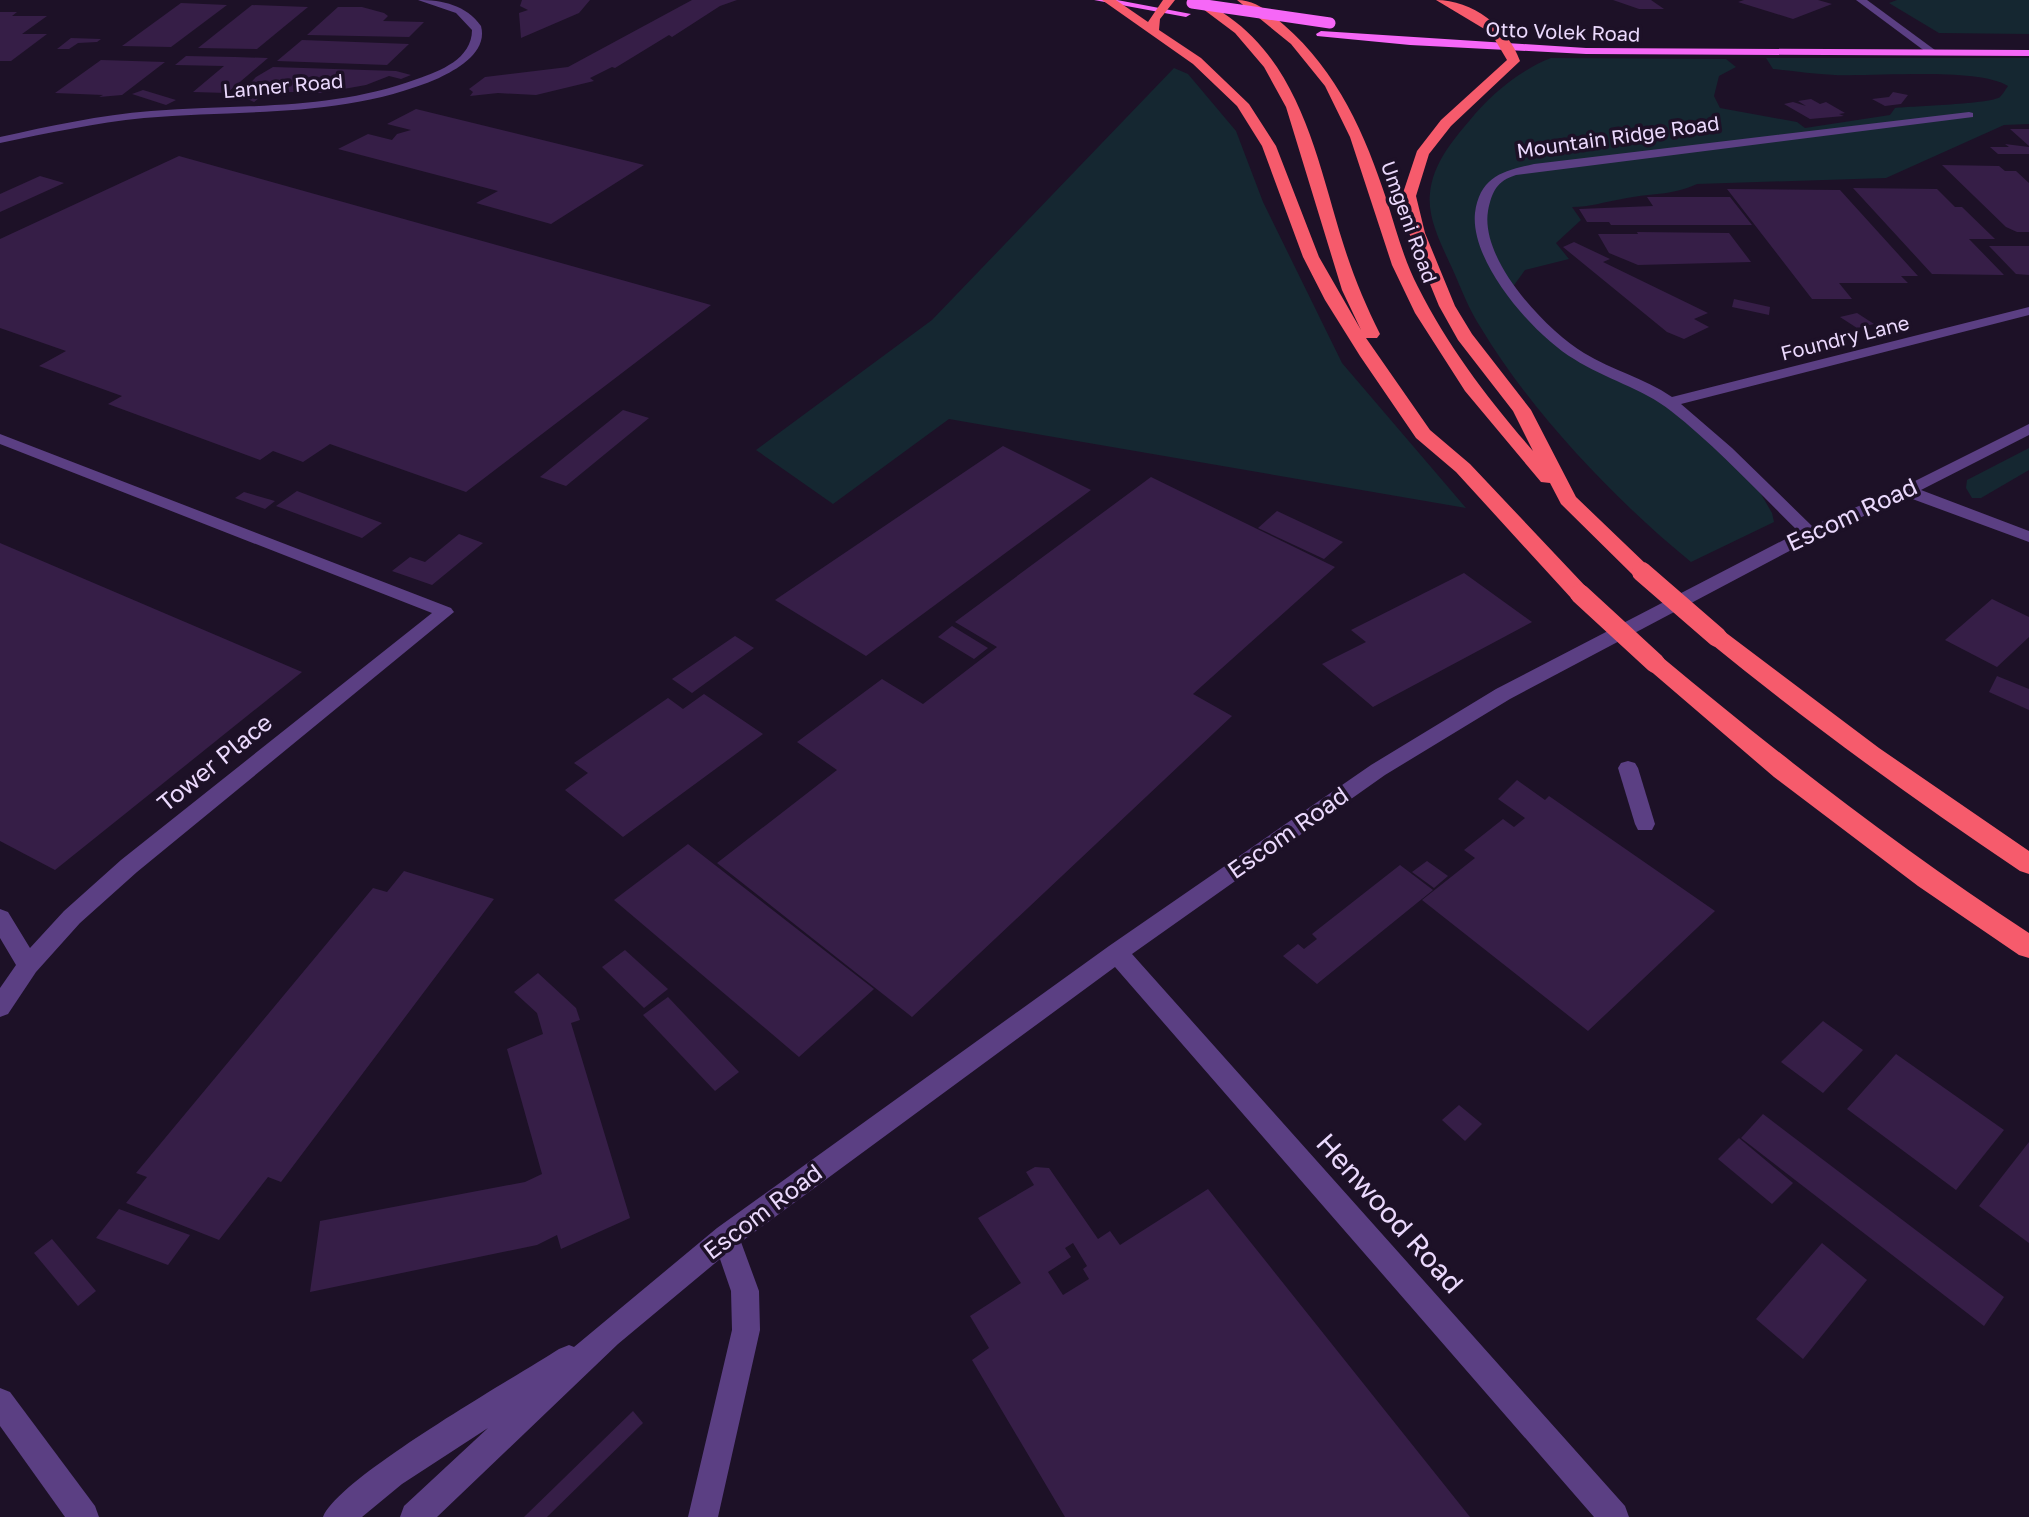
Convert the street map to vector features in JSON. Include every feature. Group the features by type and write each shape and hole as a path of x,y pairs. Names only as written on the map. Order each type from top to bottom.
{"highway":[{"name":"Umgeni Road","path":"1243,0 1296,39 1329,78 1356,132 1408,284 1428,322 1497,423 1568,500 1642,572 1717,637 1791,698 1928,797 2029,864"},
{"path":"1442,0 1481,20 1507,43 1514,61 1446,123 1422,154 1409,196 1417,233 1447,306 1464,336 1522,410 1568,500"},
{"path":"1106,1 1153,30 1213,74 1253,119 1269,146 1311,257 1333,300 1423,434 1463,468"},
{"path":"1194,2 1211,8 1249,39 1277,73 1305,138 1338,253 1359,312 1412,401 1463,468 1580,594 1655,663 1783,771 1927,879 2029,947"},
{"path":"1153,30 1154,19 1167,3"}],"main road":[{"name":"Otto Volek Road","path":"1106,1 1194,2 1330,23 1507,43 2029,42"},
{"name":"Otto Volek Road","path":"1167,3 1186,14 1321,34 1507,43 2029,53"}],"street":[{"name":"Lanner Road","path":"0,140 115,118 287,111 386,95 460,62 478,35 476,26 463,14 423,0"},
{"path":"1861,0 1934,53"},
{"name":"Mountain Ridge Road","path":"1810,533 1670,402 1590,363 1566,346 1526,308 1498,269 1481,236 1479,221 1490,184 1510,174 1534,168 1969,115"},
{"name":"Foundry Lane","path":"1670,402 2029,311"},
{"name":"Escom Road","path":"415,1517 608,1334 726,1237 1117,953 1378,770 1451,723 1810,533 1907,491 2029,429"},
{"name":"Tower Place","path":"0,439 445,612 129,866 72,917 28,965 0,1007"},
{"path":"1907,491 2029,537"},
{"path":"1628,768 1645,824"},
{"path":"0,918 28,965"},
{"name":"Henwood Road","path":"1117,953 1614,1517"},
{"path":"703,1517 746,1330 745,1291 726,1237"},
{"name":"Escom Road","path":"338,1517 391,1473 608,1334"},
{"path":"0,1402 84,1517"}],"shaded area":[{"path":"1897,0 2029,0 2029,34 1939,33 1889,3"},
{"path":"1551,58 1726,59 1736,67 1719,76 1714,96 1720,108 1797,122 1805,128 1890,115 1895,108 1994,99 2000,97 2008,86 1993,80 1950,75 1835,75 1773,69 1766,58 2029,58 2029,124 2004,125 1886,178 1697,184 1669,192 1572,207 1581,220 1556,243 1569,259 1525,270 1512,288 1566,346 1645,389 1750,475 1774,522 1691,562 1605,483 1525,392 1473,314 1433,222 1430,202 1432,182 1450,145 1497,92 1528,69"},
{"path":"1174,68 1188,74 1236,131 1263,202 1342,363 1466,508 949,419 833,504 756,450 932,320"},
{"path":"2029,448 2029,470 1981,498 1972,498 1966,488 1967,480"}],"building":[{"path":"522,0 590,0 579,13 521,38 519,13 528,10 520,6"},
{"path":"692,0 737,0 720,6 615,68 590,78 594,81 536,95 498,93 470,96 473,92 469,89 485,77 568,67"},
{"path":"1613,0 1651,0 1664,9 1639,9"},
{"path":"1818,0 1832,4 1793,19 1738,2"},
{"path":"181,3 227,5 171,47 122,46"},
{"path":"252,5 308,7 257,49 198,48"},
{"path":"338,7 362,7 384,13 388,16 383,21 424,22 409,37 307,35"},
{"path":"0,12 17,12 12,16 47,16 22,34 47,34 11,61 0,61"},
{"path":"71,38 101,39 78,43 69,49 57,49"},
{"path":"302,40 409,44 387,65 277,61"},
{"path":"186,56 268,58 227,93 193,92 224,66 175,65"},
{"path":"101,60 165,62 122,95 99,97 103,95 55,93"},
{"path":"273,67 396,71 411,75 401,79 389,76 366,85 321,93 307,93 307,89 282,92 282,88 257,91 252,95 263,95 254,102 239,95 256,77"},
{"path":"143,90 176,100 166,105 132,94"},
{"path":"1893,92 1908,95 1901,104 1885,106 1872,99 1889,97"},
{"path":"1811,99 1820,104 1826,102 1845,113 1839,114 1844,116 1810,119 1784,104 1793,102 1806,106 1798,101"},
{"path":"416,109 644,165 551,224 476,203 498,191 338,149 368,134 392,140 397,134 411,130 387,124"},
{"path":"2010,129 2029,129 2029,146"},
{"path":"2005,144 2029,147 2029,154 1998,154 1990,147 2009,147"},
{"path":"179,156 711,305 466,492 330,444 303,462 273,451 260,460 108,404 122,396 39,366 66,351 0,328 0,239"},
{"path":"1942,165 1999,166 2005,171 2016,171 2029,183 2029,232 2017,232 2006,227"},
{"path":"40,176 64,183 0,212 0,194"},
{"path":"1853,188 1937,189 1955,207 1962,207 1995,239 1969,239 2004,275 1932,274"},
{"path":"1727,189 1840,190 1918,276 1901,276 1908,283 1839,283 1852,299 1812,299"},
{"path":"1647,197 1730,197 1752,225 1611,225 1609,222 1587,222 1579,209 1653,206"},
{"path":"1729,233 1751,262 1638,265 1609,253 1598,234"},
{"path":"1574,242 1610,259 1603,262 1708,313 1694,319 1709,327 1684,339 1667,332 1563,247"},
{"path":"1989,246 2029,246 2029,275 2016,274"},
{"path":"1734,299 1770,307 1769,315 1732,307"},
{"path":"1857,313 1874,324 1857,328 1840,317"},
{"path":"623,410 649,418 566,486 540,477"},
{"path":"1003,446 1091,490 866,656 775,600"},
{"path":"1151,477 1335,567 1193,694 1232,716 912,1017 717,863 837,770 797,742 882,679 923,704 997,647 955,622"},
{"path":"297,491 382,523 362,538 276,506"},
{"path":"244,492 275,501 265,509 235,498"},
{"path":"1277,511 1343,542 1324,559 1258,528"},
{"path":"459,534 483,543 432,585 392,571 410,557 425,562"},
{"path":"0,543 302,672 55,870 0,841"},
{"path":"1464,573 1532,622 1373,707 1322,664 1366,642 1351,630"},
{"path":"1992,599 2029,617 2029,637 1997,667 1945,640"},
{"path":"952,626 988,648 974,659 938,637"},
{"path":"735,636 754,648 692,693 672,679"},
{"path":"1997,676 2029,689 2029,710 1989,692"},
{"path":"704,694 763,734 623,837 565,790 588,773 574,763 668,698 683,709"},
{"path":"1517,780 1545,800 1549,796 1715,911 1588,1031 1422,900 1475,858 1464,850 1503,819 1514,827 1525,818 1498,799"},
{"path":"688,844 874,989 799,1057 614,900"},
{"path":"1427,861 1448,876 1434,888 1412,872"},
{"path":"1400,865 1433,890 1317,984 1283,956 1298,944 1304,949 1317,939 1312,934"},
{"path":"404,871 494,899 281,1182 268,1177 219,1240 126,1203 147,1177 136,1173 373,888 387,892"},
{"path":"625,950 668,989 644,1008 602,967"},
{"path":"538,973 576,1008 580,1020 571,1023 630,1218 561,1249 557,1235 537,1245 310,1292 320,1221 525,1182 542,1174 507,1049 543,1034 537,1013 514,992"},
{"path":"668,997 739,1072 715,1091 643,1015"},
{"path":"1823,1021 1863,1050 1823,1093 1781,1062"},
{"path":"1896,1054 2004,1130 1956,1190 1847,1109"},
{"path":"1459,1105 1482,1124 1465,1141 1442,1120"},
{"path":"1763,1114 2004,1297 1984,1326 1741,1138"},
{"path":"1739,1138 1793,1183 1772,1204 1718,1159"},
{"path":"2029,1142 2029,1243 1979,1206"},
{"path":"1035,1167 1049,1168 1098,1239 1110,1231 1120,1245 1208,1189 1470,1517 1065,1517 972,1360 989,1348 970,1316 1021,1283 978,1218 1034,1185 1026,1172","holes":["1073,1243 1087,1266 1083,1269 1089,1279 1063,1295 1048,1272 1071,1257 1065,1248"]},
{"path":"119,1209 190,1235 168,1265 96,1238"},
{"path":"52,1239 96,1291 78,1306 34,1253"},
{"path":"1822,1243 1867,1280 1803,1359 1756,1319"},
{"path":"633,1411 643,1423 547,1517 524,1517"}]}
